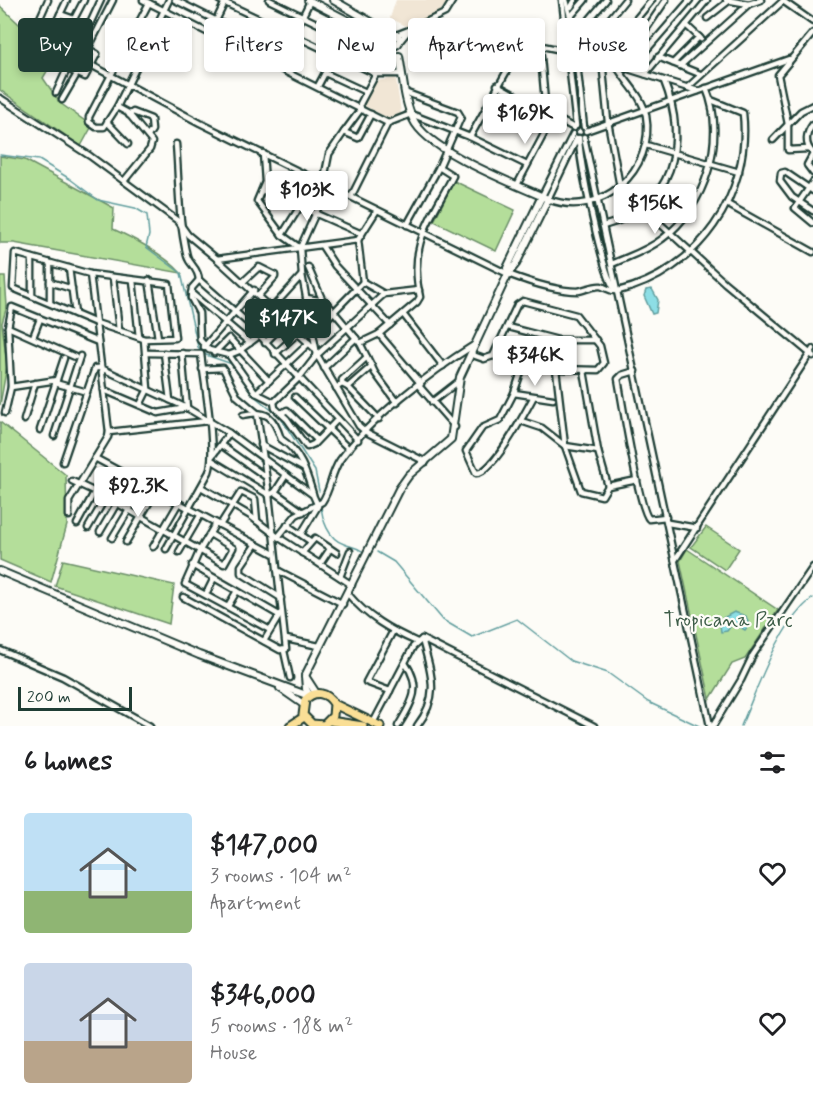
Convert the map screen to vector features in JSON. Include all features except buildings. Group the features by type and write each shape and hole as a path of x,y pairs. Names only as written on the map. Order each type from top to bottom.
{"main road":[{"path":"312,724 304,717 303,704 312,695 326,695 333,704 377,724"},
{"path":"330,721 334,713 333,704"},
{"path":"290,726 304,717"},
{"path":"303,726 321,725 330,721 363,726"}],"street":[{"path":"39,18 48,0"},
{"path":"58,18 67,0"},
{"path":"60,14 74,19 84,0"},
{"path":"93,18 101,0"},
{"path":"93,39 113,0"},
{"path":"143,0 204,30"},
{"path":"149,3 88,119 99,128 107,122 117,107 170,0"},
{"path":"175,0 212,18"},
{"path":"219,0 257,18"},
{"path":"269,0 316,22"},
{"path":"333,0 397,38"},
{"path":"397,38 445,13 453,0"},
{"path":"564,0 565,18"},
{"path":"564,0 569,18"},
{"path":"571,8 575,0"},
{"path":"572,15 585,0"},
{"path":"591,18 606,0"},
{"path":"609,18 625,0"},
{"path":"637,18 652,0"},
{"path":"649,23 666,0"},
{"path":"649,47 690,0"},
{"path":"645,74 706,0"},
{"path":"702,6 709,16 728,0 749,4"},
{"path":"681,65 749,4 762,0"},
{"path":"303,16 309,1 346,18"},
{"path":"688,87 782,1 813,21"},
{"path":"217,18 225,2"},
{"path":"686,25 706,43"},
{"path":"812,152 788,150 788,124 778,75 813,33"},
{"path":"673,63 699,37"},
{"path":"397,38 411,114 426,136 446,150 517,185 558,202 591,203 597,201 620,187 640,160 646,145 644,109 623,72"},
{"path":"93,50 97,54 93,66 423,234 507,274 559,288 581,291 599,286 616,291 663,273 691,252 713,226 727,204 739,172 744,142 743,113 711,100"},
{"path":"396,52 399,56"},
{"path":"658,57 700,74"},
{"path":"497,85 553,117 585,129 789,59"},
{"path":"56,93 66,72"},
{"path":"73,72 85,77 89,72"},
{"path":"289,72 388,123"},
{"path":"372,72 403,74"},
{"path":"470,137 505,72"},
{"path":"542,72 546,112"},
{"path":"570,72 575,127 597,201 612,264 711,726"},
{"path":"287,688 305,678 399,489 409,476 446,446 454,427 459,381 470,354 507,274 516,264 545,198 578,137 585,129 580,72"},
{"path":"603,72 608,122 620,187 691,252 812,353 675,560"},
{"path":"639,72 698,91"},
{"path":"318,86 325,73 366,92"},
{"path":"62,100 77,74"},
{"path":"376,74 366,92 361,109 329,154 326,185 300,248 302,275 314,348 336,388 366,432 426,462"},
{"path":"603,226 626,219 642,208 662,185 675,154 677,129 672,99 664,81"},
{"path":"612,264 650,248 670,233 694,202 710,164 714,128 711,100 706,88"},
{"path":"407,93 459,113 461,117 439,168 407,225"},
{"path":"0,98 124,181 182,225 188,235 244,281 314,348"},
{"path":"773,140 810,106 813,99"},
{"path":"117,107 129,114 152,142 150,149 124,181"},
{"path":"129,114 133,112 151,119 152,130 148,136"},
{"path":"344,132 358,138 371,114"},
{"path":"351,197 388,123 411,114 470,137 527,165"},
{"path":"517,185 553,117"},
{"path":"107,122 128,144"},
{"path":"813,123 807,134 812,152 807,167 813,173"},
{"path":"545,198 576,147 578,137"},
{"path":"176,144 182,225 187,255 198,269 200,280 254,330 358,440"},
{"path":"646,145 739,172"},
{"path":"576,147 608,277 616,291"},
{"path":"263,153 265,182 257,201 282,235 300,248"},
{"path":"360,343 379,334 419,299 417,249 453,176 439,168"},
{"path":"811,190 781,173 782,184 799,202 813,211"},
{"path":"813,182 811,190 799,202 796,211 813,223"},
{"path":"262,190 362,234"},
{"path":"727,204 813,252"},
{"path":"282,235 299,208"},
{"path":"363,282 358,240 377,210"},
{"path":"217,258 358,240"},
{"path":"322,246 334,266 390,325"},
{"path":"15,253 32,258 90,274 169,284 175,338 142,338 75,314 13,288 15,253"},
{"path":"32,258 32,296"},
{"path":"50,263 50,303"},
{"path":"244,281 259,267 274,274 275,277 259,295"},
{"path":"308,267 322,299 360,343 372,366 397,403"},
{"path":"69,268 75,314"},
{"path":"69,516 69,501 81,484 109,432 90,274"},
{"path":"254,330 302,275"},
{"path":"113,278 119,330"},
{"path":"133,280 146,353 148,389 140,405"},
{"path":"149,280 158,338"},
{"path":"191,293 200,280"},
{"path":"50,282 72,289"},
{"path":"312,334 363,282"},
{"path":"363,282 384,294"},
{"path":"204,347 254,290"},
{"path":"274,402 299,378 317,356 384,294 418,290"},
{"path":"191,293 250,343"},
{"path":"191,293 199,313 200,340 204,347 214,353 229,355 239,351 259,336"},
{"path":"306,298 322,299"},
{"path":"470,354 484,359 493,356 556,369 584,371 598,370 603,366 602,351 596,340 573,312 523,302 517,305 493,356"},
{"path":"5,413 11,387 8,327 12,307 98,342"},
{"path":"403,314 443,366"},
{"path":"33,337 40,319"},
{"path":"265,343 286,322"},
{"path":"8,327 78,356 54,436"},
{"path":"508,327 546,338 596,340"},
{"path":"276,354 298,333"},
{"path":"379,334 454,427"},
{"path":"214,353 230,338 239,351 269,381"},
{"path":"324,368 356,338"},
{"path":"256,393 309,343"},
{"path":"301,534 325,497 335,468 349,449 397,403 443,366 474,345"},
{"path":"146,353 201,354 213,458 269,495"},
{"path":"164,353 170,400"},
{"path":"182,353 187,408"},
{"path":"229,355 256,393 274,402"},
{"path":"336,388 367,357"},
{"path":"40,430 64,358"},
{"path":"524,363 514,393 500,420 482,428 466,451 476,473 485,471 521,421 533,398"},
{"path":"348,387 372,366"},
{"path":"63,462 95,368 101,368 187,408 229,433 313,495"},
{"path":"202,369 223,368 237,396 257,413 286,639 285,651 291,678"},
{"path":"556,369 565,446 581,491 602,496 608,486 598,451 584,371"},
{"path":"635,372 622,375 618,379 637,480 645,515 652,519 666,517"},
{"path":"11,387 56,381 87,392"},
{"path":"432,402 459,381"},
{"path":"24,420 35,383"},
{"path":"342,384 348,387 379,419"},
{"path":"104,390 158,413 187,408"},
{"path":"514,393 533,398 553,399"},
{"path":"295,397 349,449"},
{"path":"274,402 275,408 282,413 307,447 338,419"},
{"path":"282,413 287,410 317,440"},
{"path":"243,415 263,413 276,422 281,439 290,445 305,469 318,506"},
{"path":"109,432 208,421"},
{"path":"521,421 537,426 565,446 598,451"},
{"path":"166,549 201,487 213,458 229,433"},
{"path":"221,445 266,477"},
{"path":"261,445 305,469"},
{"path":"95,458 188,510 274,554"},
{"path":"88,528 120,473"},
{"path":"269,495 275,492 286,475"},
{"path":"100,532 131,478"},
{"path":"608,486 637,480"},
{"path":"72,481 130,510 223,564 233,548 210,534"},
{"path":"112,538 144,485"},
{"path":"201,487 232,504 352,585"},
{"path":"77,524 95,491"},
{"path":"126,542 156,491"},
{"path":"257,521 257,503 244,492 239,494 200,550 185,584 270,630"},
{"path":"275,492 303,512"},
{"path":"153,547 178,504"},
{"path":"278,537 293,518 318,506"},
{"path":"179,552 200,516"},
{"path":"667,523 697,528"},
{"path":"287,525 310,541"},
{"path":"302,553 310,541 315,538 337,553"},
{"path":"256,544 241,566 241,573 281,598"},
{"path":"320,564 330,549"},
{"path":"340,577 350,551"},
{"path":"192,565 281,613"},
{"path":"711,726 738,686 753,655 813,567"},
{"path":"277,570 343,604"},
{"path":"0,571 277,686 312,695"},
{"path":"206,594 214,578"},
{"path":"228,606 237,591"},
{"path":"348,594 363,612 393,631 420,640 594,726"},
{"path":"183,597 285,651"},
{"path":"264,641 281,613"},
{"path":"390,692 366,682 393,631"},
{"path":"286,639 319,646"},
{"path":"377,724 390,692 420,640"},
{"path":"417,726 426,712 434,691 420,640"},
{"path":"0,658 2,651 63,677 151,725"},
{"path":"398,726 415,691 414,676 405,663"},
{"path":"305,678 312,695"},
{"path":"277,686 303,704"}],"shaded area":[{"path":"396,0 450,0 439,12 427,18 408,18 408,27 396,21 396,18 390,18"},
{"path":"396,78 401,113 388,118 363,105 376,81"}],"green space":[{"path":"0,6 18,23 18,72 47,72 43,78 60,103 92,126 81,146 0,90"},
{"path":"0,156 25,160 114,208 113,229 158,254 181,273 14,243 0,243"},
{"path":"454,181 515,210 496,251 434,221"},
{"path":"0,277 5,277 7,306 2,323 7,366 0,405"},
{"path":"0,422 66,475 67,525 51,582 0,560"},
{"path":"706,527 739,549 725,570 691,547"},
{"name":"Tropicana Parc","path":"687,549 778,610 745,659 732,664 710,699 680,561"},
{"path":"63,560 174,585 169,624 55,586"}],"water":[{"path":"652,289 658,300 656,313 652,314 644,296 646,290"},
{"path":"734,612 746,616 749,625 745,630 733,623 727,631 721,632 720,624 723,618"}],"waterway":[{"path":"0,155 39,160 98,200 135,208 147,215 149,235 146,247 181,273 198,347 206,355 232,364 253,395 280,417 315,471 319,491"},
{"path":"321,505 324,522 334,538 362,551"},
{"path":"377,552 394,562 443,620 472,637 517,619 571,661 608,673 648,702 699,726"},
{"path":"741,726 780,639 801,609 813,598"}]}
